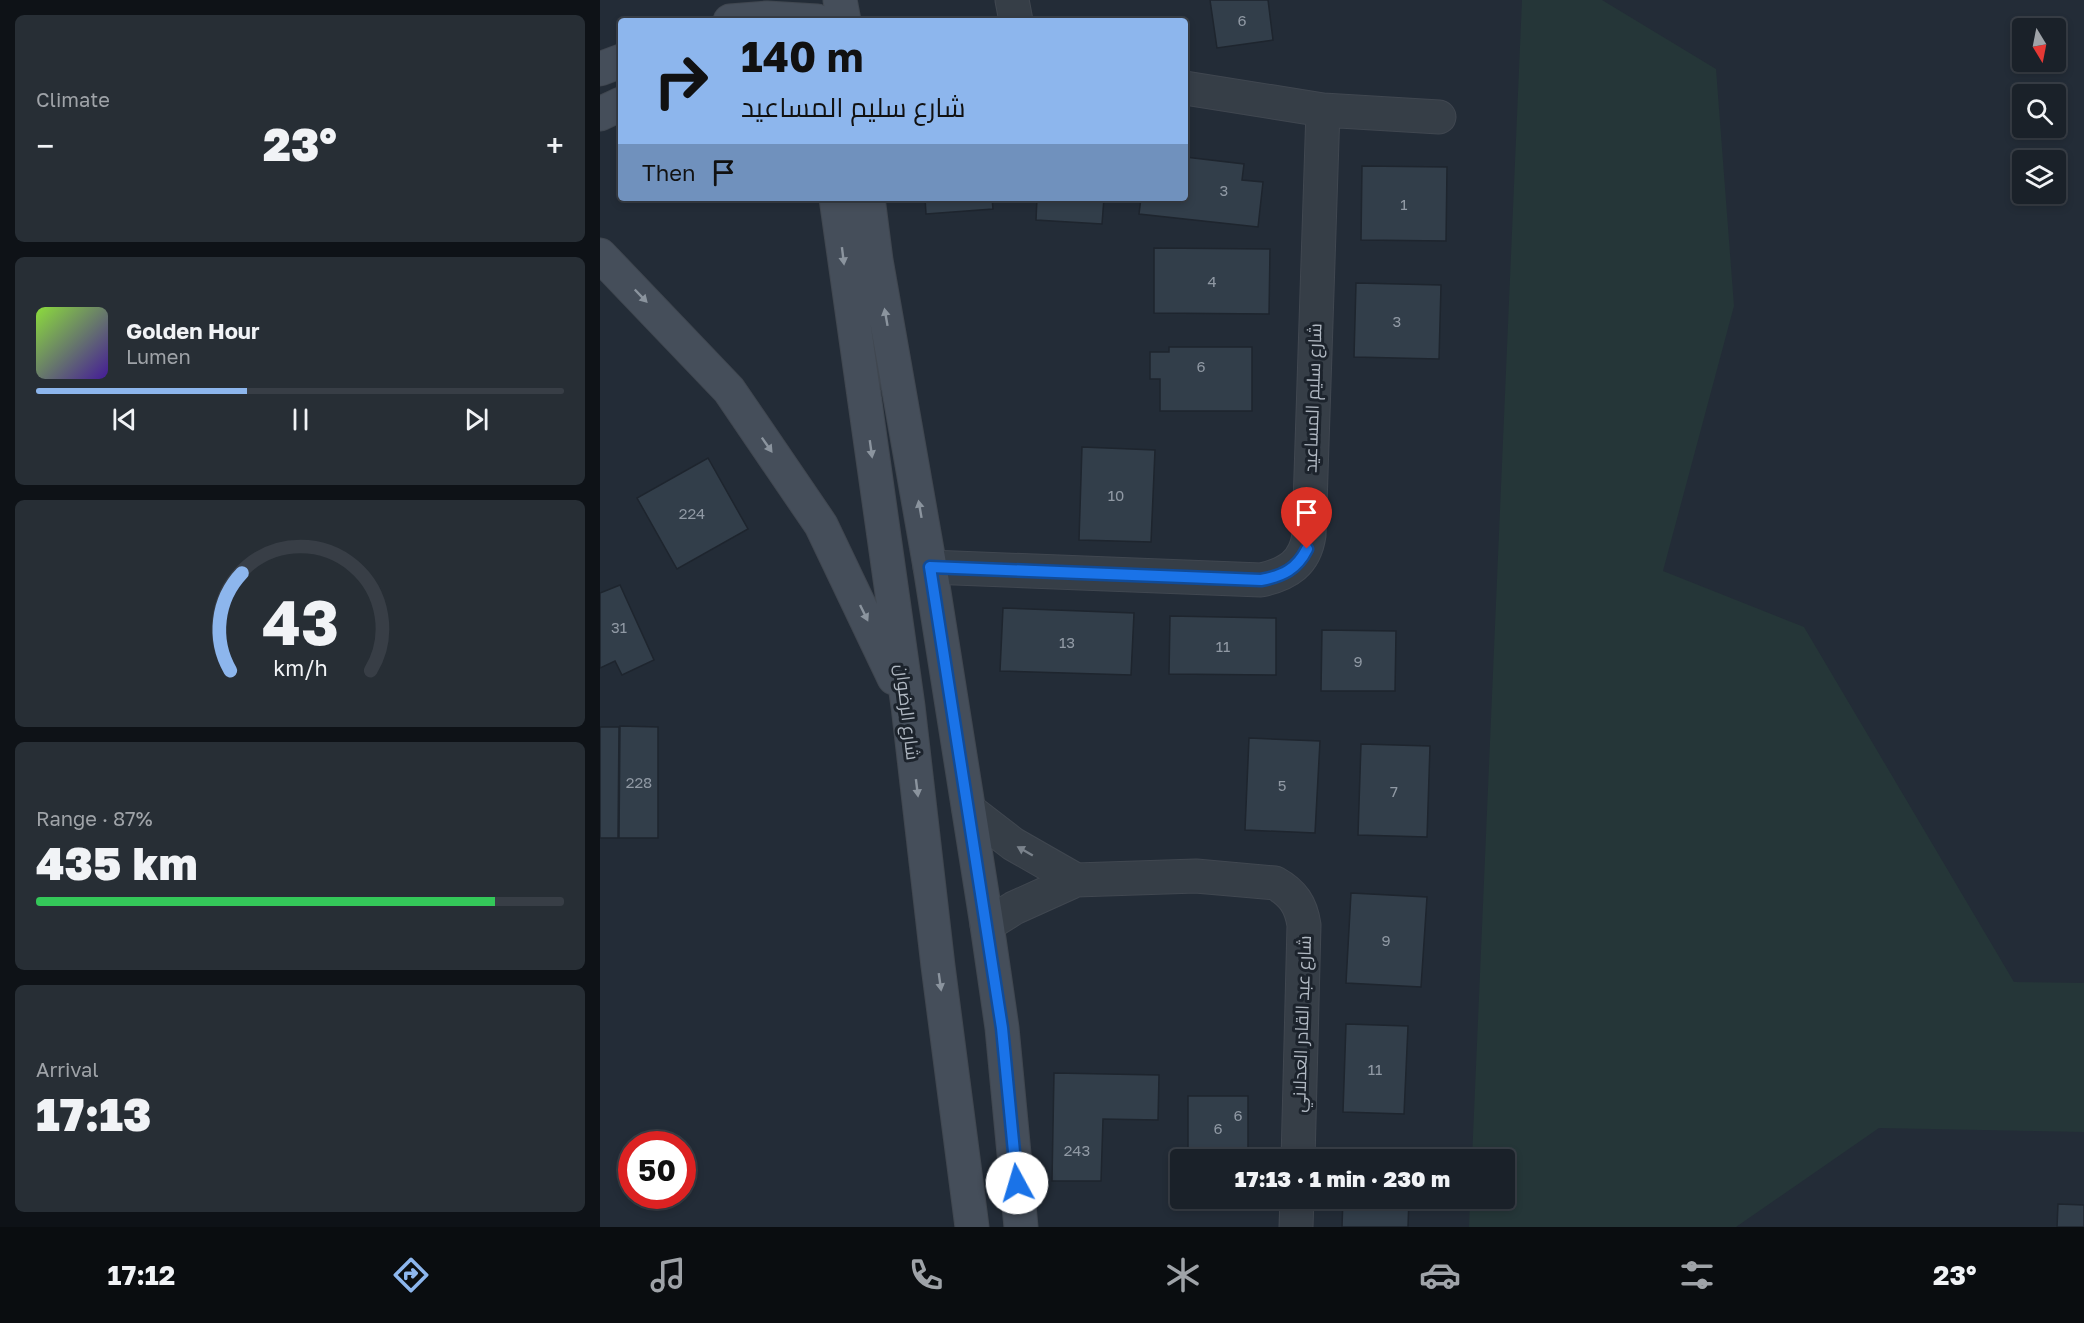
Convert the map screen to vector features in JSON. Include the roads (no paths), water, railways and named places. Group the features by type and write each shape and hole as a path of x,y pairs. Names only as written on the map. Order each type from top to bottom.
{"main road":[{"path":"840,0 843,18"},
{"path":"770,18 810,15"},
{"path":"600,69 618,62"},
{"path":"600,114 618,105"},
{"name":"شارع الرضوان","path":"836,201 908,706 938,966 972,1227"},
{"path":"868,201 878,272 930,567 987,925 1002,1028 1021,1227"},
{"path":"600,255 729,390 793,483 821,525 908,706"}],"street":[{"path":"1012,0 1015,18"},
{"path":"1188,88 1323,110 1439,117"},
{"name":"شارع سليم المساعيد","path":"930,567 1261,580 1279,576 1301,559 1308,535 1323,110"},
{"path":"969,810 1013,844 1076,880"},
{"name":"شارع عبد القادر العدلاني","path":"987,925 1014,908 1076,880 1196,876 1275,883 1285,889 1298,902 1304,925 1298,1149"},
{"path":"1296,1227 1297,1209"}]}
